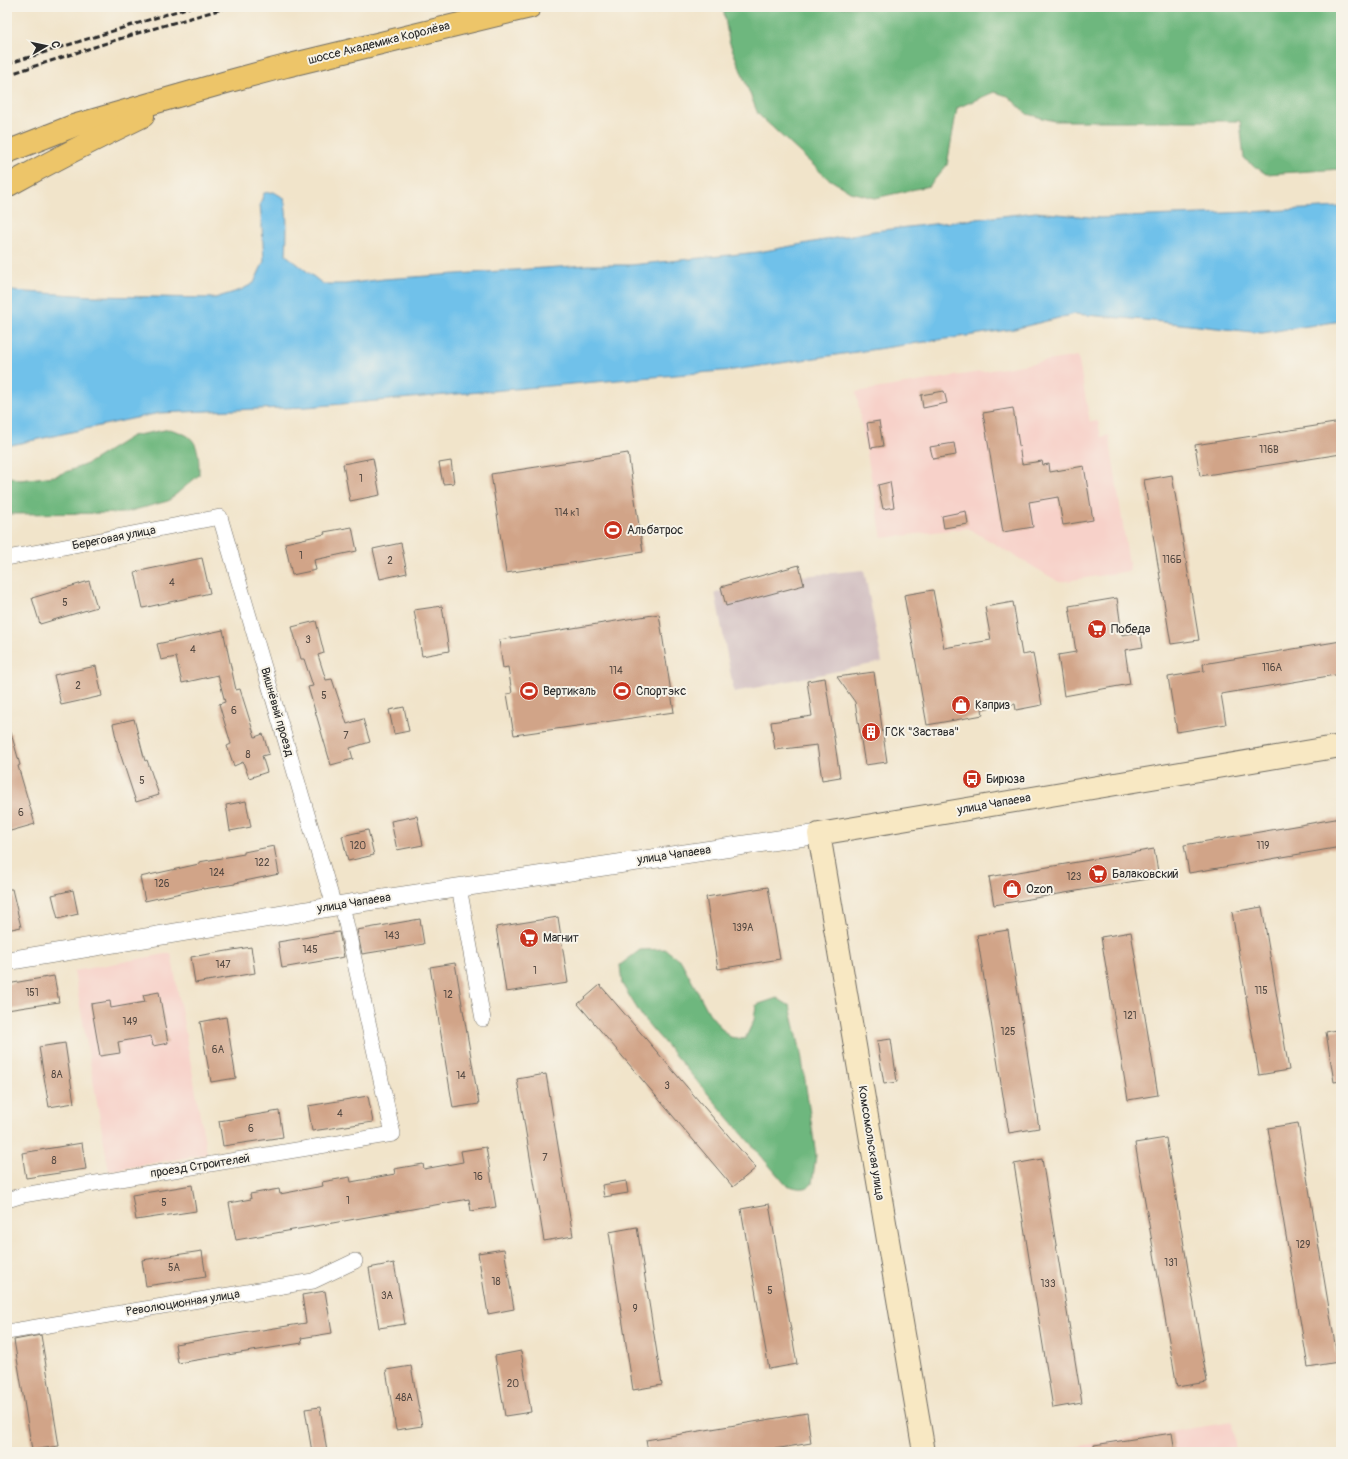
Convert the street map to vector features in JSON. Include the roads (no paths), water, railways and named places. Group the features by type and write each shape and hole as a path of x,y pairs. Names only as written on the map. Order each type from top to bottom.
{"highway":[{"name":"шоссе Академика Королёва","path":"7,152 81,124 230,81 530,7"},
{"name":"шоссе Академика Королёва","path":"7,186 96,138 185,98 230,81"}],"main road":[{"name":"улица Чапаева","path":"820,834 1341,746"},
{"name":"Комсомольская улица","path":"820,834 924,1452"}],"street":[{"name":"Береговая улица","path":"7,558 220,517"},
{"name":"Вишнёвый проезд","path":"220,517 338,905 393,1134"},
{"name":"улица Чапаева","path":"7,961 338,905 820,834"},
{"path":"459,887 482,1019"},
{"name":"проезд Строителей","path":"7,1200 23,1195 393,1134"},
{"name":"Революционная улица","path":"7,1332 313,1281 355,1261"}],"water":[{"path":"274,192 284,198 287,219 286,255 323,284 345,284 384,279 588,265 631,265 759,252 874,231 1036,212 1100,218 1341,207 1341,321 1262,333 1075,314 1014,329 733,370 307,407 159,413 7,446 7,292 91,296 215,298 241,290 254,283 264,261 260,204 264,193"}],"railway":[{"path":"7,64 190,7"},
{"path":"7,75 138,33 229,7"}],"place":[{"name":"Альбатрос","path":"613,530"},
{"name":"Победа","path":"1097,629"},
{"name":"Вертикаль","path":"529,691"},
{"name":"Спортэкс","path":"622,691"},
{"name":"Каприз","path":"961,705"},
{"name":"ГСК \"Застава\"","path":"871,732"},
{"name":"Бирюза","path":"972,779"},
{"name":"Балаковский","path":"1098,874"},
{"name":"Ozon","path":"1012,889"},
{"name":"Магнит","path":"529,938"}]}
